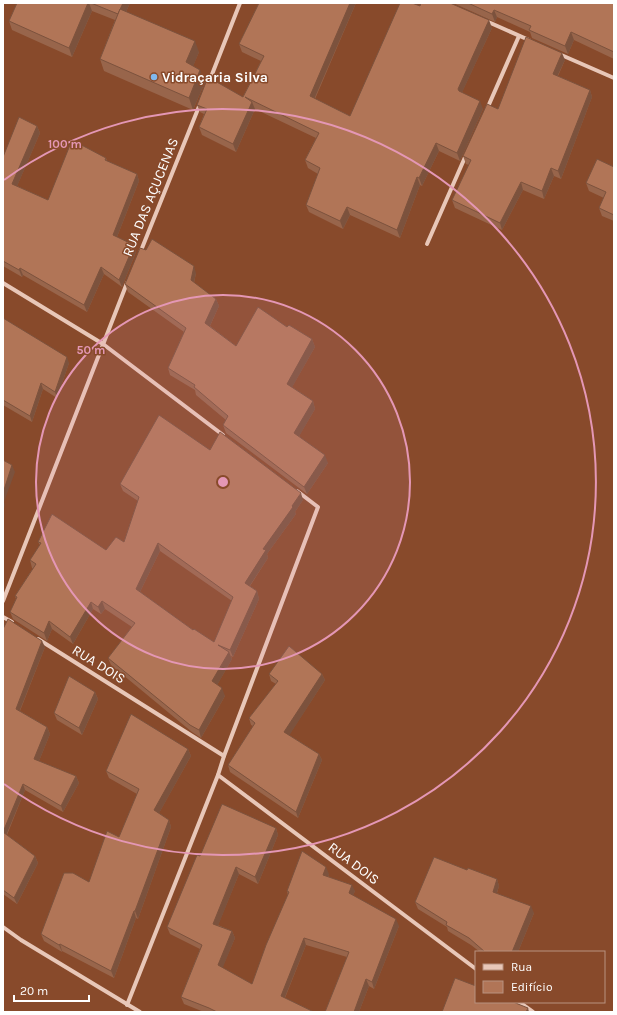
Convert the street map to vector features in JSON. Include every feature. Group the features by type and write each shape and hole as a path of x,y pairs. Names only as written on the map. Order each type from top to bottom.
{"street":[{"path":"205,90 240,3"},
{"path":"478,18 532,42"},
{"path":"484,115 519,36"},
{"path":"553,51 614,78"},
{"name":"RUA DAS AÇUCENAS","path":"138,257 202,98"},
{"path":"427,244 468,150"},
{"name":"RUA DAS AÇUCENAS","path":"3,601 129,279"},
{"path":"3,283 103,344 230,440"},
{"path":"127,1005 218,775 318,507 293,488"},
{"path":"3,617 16,625"},
{"name":"RUA DOIS","path":"36,638 224,756"},
{"name":"RUA DOIS","path":"218,775 475,968"},
{"path":"3,927 28,944 140,1012"},
{"path":"520,1003 533,1012"}],"building":[{"path":"17,3 88,3 69,48 9,21"},
{"path":"91,3 123,3 118,14"},
{"path":"259,3 350,3 310,96 350,116 400,3 412,3 420,6 421,3 450,3 489,20 458,89 459,91 480,101 457,153 436,143 419,178 417,177 397,230 347,207 340,221 306,205 320,168 305,160 319,133 245,97 252,102 233,144 199,127 207,109 197,105 208,77 243,97 264,56 239,44"},
{"path":"468,3 614,3 614,52 571,32 565,46 529,30 531,26 494,10 492,14"},
{"path":"120,9 195,41 186,62 200,70 189,98 100,59"},
{"path":"526,37 562,53 553,74 590,90 558,171 551,168 542,191 521,182 500,223 452,200 471,160 463,156 487,104 498,109"},
{"path":"19,117 37,126 12,184 48,200 72,140 106,158 105,160 137,174 113,235 134,245 119,280 101,267 84,305 20,268 19,270 3,261 3,157"},
{"path":"597,159 614,167 614,215 599,208 606,192 586,183"},
{"path":"152,239 194,266 191,280 216,299 205,323 236,346 258,307 287,327 289,325 312,339 287,384 313,401 294,433 325,455 304,487 223,425 228,416 194,387 195,385 168,368 186,328 125,284 140,248 146,250"},
{"path":"3,318 67,357 55,392 41,383 30,416 3,400"},
{"path":"159,415 210,450 220,432 301,493 292,506 293,507 263,549 266,550 245,583 257,591 230,650 218,645 229,652 212,681 222,688 199,730 190,725 108,658 135,623 102,601 98,607 91,602 70,637 49,621 44,633 10,612 17,597 15,596 36,564 30,560 41,543 38,542 52,514 106,550 116,537 124,542 139,497 120,484","holes":["158,543 233,597 214,642 194,629 193,630 136,589"]},
{"path":"3,460 12,465 3,493"},
{"path":"8,619 42,641 16,709 47,727 34,759 76,776 61,806 23,784 3,832 3,629"},
{"path":"289,646 322,674 284,732 319,754 296,812 228,765 255,723 249,718 278,681 269,674"},
{"path":"69,676 95,692 79,728 54,713"},
{"path":"131,714 188,749 154,810 169,820 111,971 60,944 59,945 41,934 64,873 73,873 89,882 107,831 119,837 139,789 106,771"},
{"path":"222,804 276,828 255,877 236,867 213,924 232,931 218,965 252,984 266,945 289,892 287,891 302,851 326,867 323,875 352,885 349,893 396,919 372,982 366,979 354,1012 325,1012 349,952 304,938 281,996 314,1012 217,1012 181,997 202,945 167,927 197,855 200,856"},
{"path":"3,832 35,856 14,898 3,890"},
{"path":"434,857 467,870 468,868 497,879 493,892 531,906 512,951 484,951 469,938 446,925 447,922 415,902"},
{"path":"455,978 475,986 475,1003 516,1003 528,1008 526,1012 442,1012"}],"place":[{"name":"Vidraçaria Silva","path":"154,77"}]}
